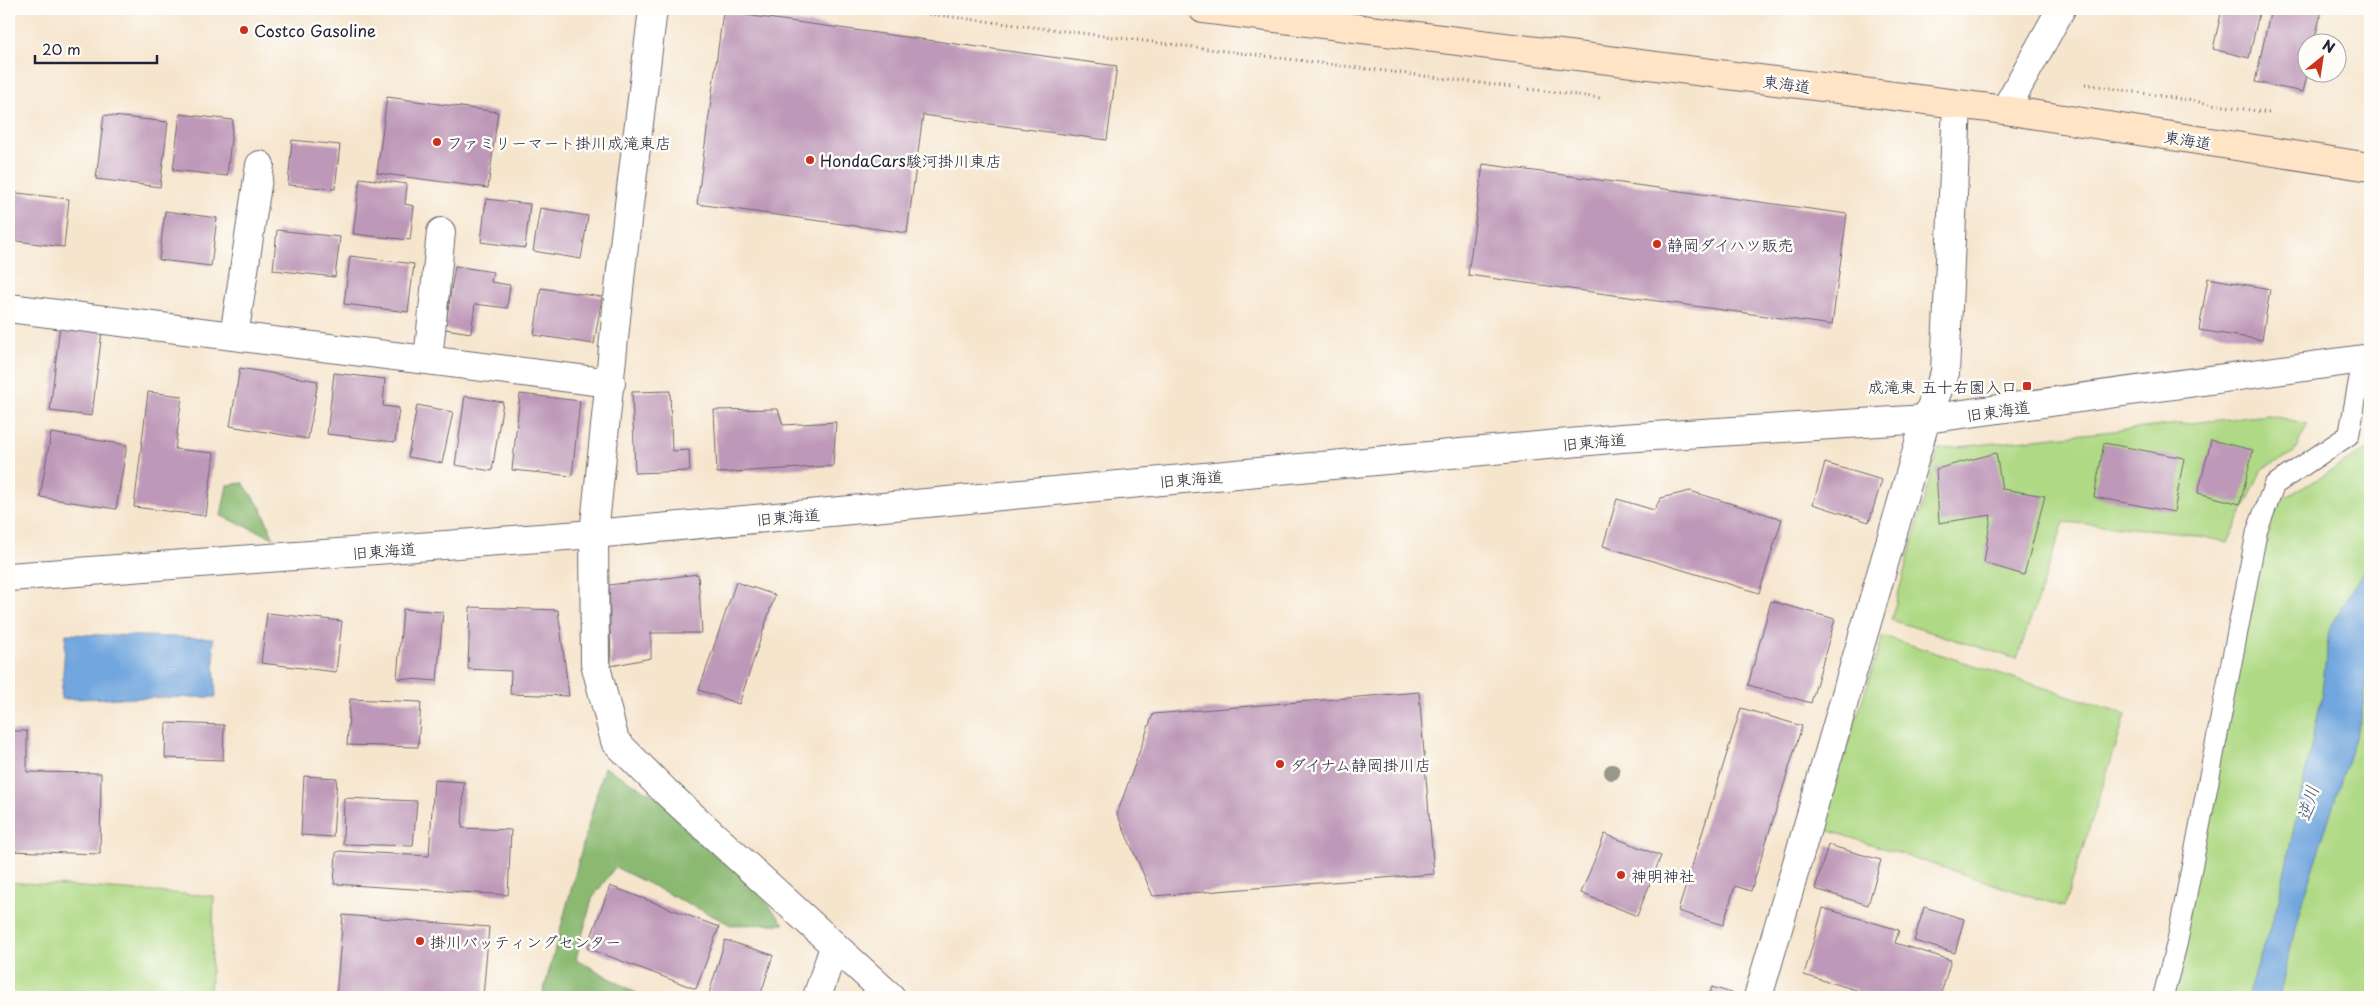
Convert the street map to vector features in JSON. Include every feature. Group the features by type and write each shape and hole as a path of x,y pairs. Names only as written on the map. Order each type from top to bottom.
{"main road":[{"name":"東海道","path":"1203,9 2005,110 2370,167"}],"street":[{"path":"653,9 621,270 611,383 594,534 595,662 615,741 665,791 891,997"},
{"path":"2005,110 2062,9"},
{"path":"1758,997 1926,419 1946,373 1957,105"},
{"path":"234,336 260,165"},
{"path":"428,360 441,232"},
{"path":"9,308 611,383"},
{"name":"旧東海道","path":"9,577 594,534 1622,438 1926,419 2367,358"},
{"path":"817,997 834,947"}],"lane":[{"path":"2163,997 2177,943 2257,531 2274,485 2349,435 2367,358"}],"path":[{"path":"889,9 1384,72"}],"green space":[{"path":"2268,415 2308,424 2293,454 2262,469 2228,543 2188,533 2064,522 2017,659 1891,620 1938,449"},
{"path":"2370,447 2370,997 2163,997 2261,510 2311,483"},
{"path":"243,483 261,508 274,538 221,516 227,485"},
{"path":"1883,636 2126,714 2064,907 1821,828"},
{"path":"604,767 699,821 784,924 731,925 615,867 592,899 576,959 643,997 542,997"},
{"path":"9,882 214,896 210,997 9,997"}],"water":[{"name":"逆川","path":"2370,565 2370,657 2361,719 2300,908 2279,997 2247,997 2278,903 2321,700 2329,630 2366,566"},
{"path":"66,634 213,638 216,697 61,699"}],"building":[{"path":"2222,9 2260,9 2249,58 2213,49"},
{"path":"2271,9 2322,9 2316,32 2296,32 2296,82 2306,82 2303,92 2255,82"},
{"name":"HondaCars駿河掛川東店","path":"723,12 1117,66 1107,140 923,115 907,233 697,204"},
{"name":"ファミリーマート掛川成滝東店","path":"387,97 498,112 488,188 377,173"},
{"path":"180,114 233,120 227,176 173,170"},
{"path":"104,115 168,122 160,187 96,179"},
{"path":"292,140 340,145 335,189 288,185"},
{"name":"静岡ダイハツ販売","path":"1483,164 1847,214 1832,325 1468,275"},
{"path":"360,178 407,184 405,204 414,206 410,240 353,234"},
{"path":"9,192 69,199 64,247 9,240"},
{"path":"486,199 530,204 525,248 481,242"},
{"path":"540,208 588,216 581,259 533,251"},
{"path":"165,211 217,218 211,266 159,260"},
{"path":"277,230 340,237 335,277 273,270"},
{"path":"350,256 414,264 408,312 344,304"},
{"path":"455,266 493,272 491,282 510,285 507,308 475,304 471,333 445,329"},
{"path":"2208,278 2270,289 2262,340 2199,330"},
{"path":"541,288 602,297 594,344 534,335"},
{"path":"60,325 102,331 92,416 50,411"},
{"path":"240,368 318,381 308,439 230,426"},
{"path":"334,373 385,379 383,406 399,408 395,442 327,434"},
{"path":"670,391 672,451 689,450 690,471 635,473 632,392"},
{"path":"148,392 182,396 175,449 214,453 206,516 134,507"},
{"path":"520,394 580,401 572,476 512,470"},
{"path":"465,396 503,402 492,471 455,465"},
{"path":"417,405 453,412 442,463 408,457"},
{"path":"778,409 783,425 836,422 833,466 717,473 714,410"},
{"path":"51,433 127,445 116,509 40,497"},
{"path":"2211,440 2253,450 2240,504 2198,493"},
{"path":"2104,443 2184,458 2174,512 2094,497"},
{"path":"1996,453 2002,489 2045,496 2024,575 1984,563 1991,515 1939,523 1936,469"},
{"path":"1825,463 1882,480 1869,522 1813,504"},
{"path":"1690,491 1782,519 1759,593 1603,546 1617,499 1654,510 1661,498"},
{"path":"698,574 702,633 651,633 651,658 611,666 609,585"},
{"path":"736,582 775,595 739,704 699,690"},
{"path":"1771,601 1835,619 1811,703 1748,685"},
{"path":"470,607 558,610 569,696 510,694 511,671 468,669"},
{"path":"403,609 443,612 437,681 397,678"},
{"path":"267,613 342,621 336,672 261,663"},
{"name":"ダイナム静岡掛川店","path":"1419,692 1434,874 1153,896 1117,814 1153,714"},
{"path":"350,699 421,702 418,747 347,745"},
{"path":"1741,708 1802,726 1751,891 1735,886 1723,925 1678,911"},
{"path":"166,723 224,725 223,760 165,758"},
{"path":"9,731 27,731 27,772 101,773 100,854 9,851"},
{"path":"304,776 337,778 333,837 301,835"},
{"path":"434,780 464,782 462,828 511,830 508,895 334,884 336,853 339,851 429,856"},
{"path":"344,798 417,801 413,846 343,844"},
{"name":"神明神社","path":"1605,834 1661,856 1637,916 1581,893"},
{"path":"1828,845 1881,860 1868,905 1815,889"},
{"path":"610,886 719,927 696,989 587,948"},
{"path":"1924,907 1964,919 1955,953 1914,941"},
{"path":"1823,908 1899,930 1895,943 1951,960 1940,997 1881,997 1804,975"},
{"path":"343,915 489,927 483,997 336,997"},
{"path":"725,940 773,955 760,997 708,997"},
{"path":"1712,987 1738,995 1737,997 1709,997"}],"place":[{"name":"Costco Gasoline","path":"244,30"},
{"name":"ファミリーマート掛川成滝東店","path":"437,142"},
{"name":"HondaCars駿河掛川東店","path":"810,160"},
{"name":"静岡ダイハツ販売","path":"1657,244"},
{"name":"成滝東 五十右園入口","path":"2027,386"},
{"name":"ダイナム静岡掛川店","path":"1280,764"},
{"name":"神明神社","path":"1621,875"},
{"name":"掛川バッティングセンター","path":"420,941"}]}
